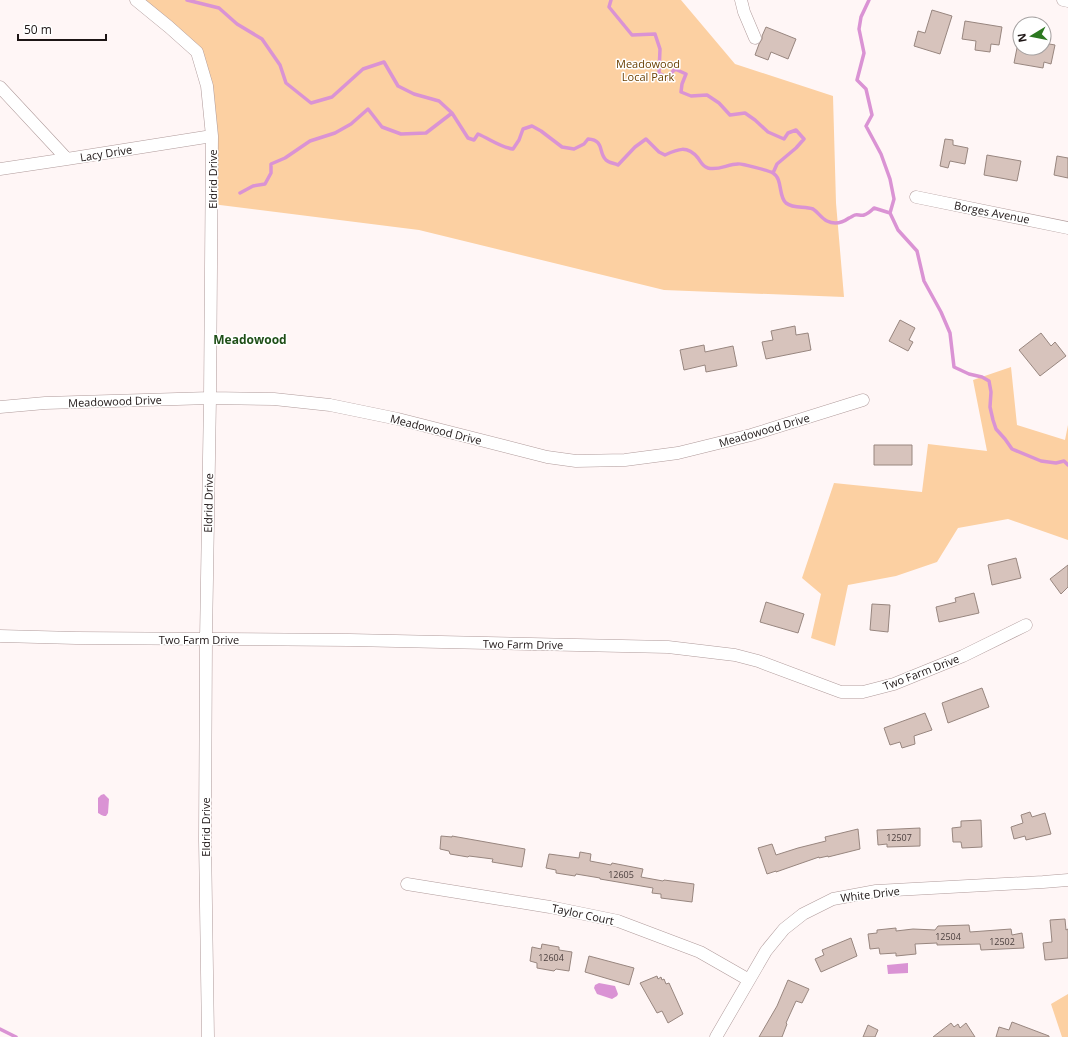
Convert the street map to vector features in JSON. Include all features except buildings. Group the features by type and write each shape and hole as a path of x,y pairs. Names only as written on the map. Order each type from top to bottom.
{"street":[{"name":"Eldrid Drive","path":"136,0 169,26 197,52 207,86 212,136 205,852 208,1037"},
{"path":"741,0 744,12 755,38"},
{"path":"1063,0 1068,1"},
{"path":"0,87 67,159"},
{"name":"Lacy Drive","path":"0,169 212,136"},
{"name":"Borges Avenue","path":"916,197 1068,228"},
{"name":"Meadowood Drive","path":"0,407 45,403 210,398 274,400 330,405 398,419 547,457 576,461 625,460 678,453 751,435 863,400"},
{"name":"Two Farm Drive","path":"0,636 50,638 358,640 668,647 735,655 758,660 841,692 863,692 894,684 963,656 1026,625"},
{"name":"White Drive","path":"716,1037 766,951 784,929 803,914 833,899 876,891 1068,880"},
{"name":"Taylor Court","path":"407,884 550,907 618,921 700,952 748,980"}],"green space":[{"name":"Meadowood Local Park","path":"136,0 681,0 735,64 833,96 836,203 844,297 664,290 419,230 212,204 212,136 197,52"},
{"path":"1011,367 1017,425 1065,440 1068,425 1068,540 1008,519 958,528 937,562 896,576 848,585 835,646 811,638 821,594 802,578 834,483 922,492 928,444 987,451 973,380"},
{"path":"1068,994 1068,1037 1062,1037 1051,1004"}],"shaded area":[{"path":"104,794 109,799 108,813 106,816 98,813 98,798"},
{"path":"908,963 908,973 888,974 887,965"},
{"path":"599,983 615,986 618,994 617,996 612,999 597,994 594,988 595,985"}],"waterway":[{"path":"187,0 219,8 237,24 262,39 280,65 286,83 311,103 332,97 363,69 384,62 398,86 414,94 439,101 452,113 468,138 474,140 478,134 499,145 513,149 519,140 523,129 532,126 562,147 574,149 584,144 588,139 593,140 599,144 602,154 606,160 618,165 635,147 646,139 659,152 665,155 682,149 690,151 703,165 708,168 716,169 734,164 740,164 773,173 778,179 782,196 786,203 792,206 813,209 827,221 833,223 844,221 854,215 864,215 874,208 890,213 898,230 917,251 924,281 941,312 950,333 954,367 989,381 991,392 990,407 996,429 1012,449 1041,461 1056,463 1064,461 1068,465"},
{"path":"611,0 609,7 632,35 655,34 660,49 659,73 667,78 675,69 686,74 681,92 691,96 707,95 719,103 730,115 745,113 768,132 784,139 788,133 796,130 804,139 777,164 773,173"},
{"path":"869,0 861,17 859,29 864,53 857,80 866,89 872,115 866,126 881,154 890,179 894,199 890,213"},
{"path":"240,193 253,186 265,184 271,173 271,164 285,158 310,141 335,133 351,124 368,109 382,127 401,134 426,133 452,113"},
{"path":"0,1029 16,1037"}],"district":[{"name":"Meadowood","path":"250,339"}]}
